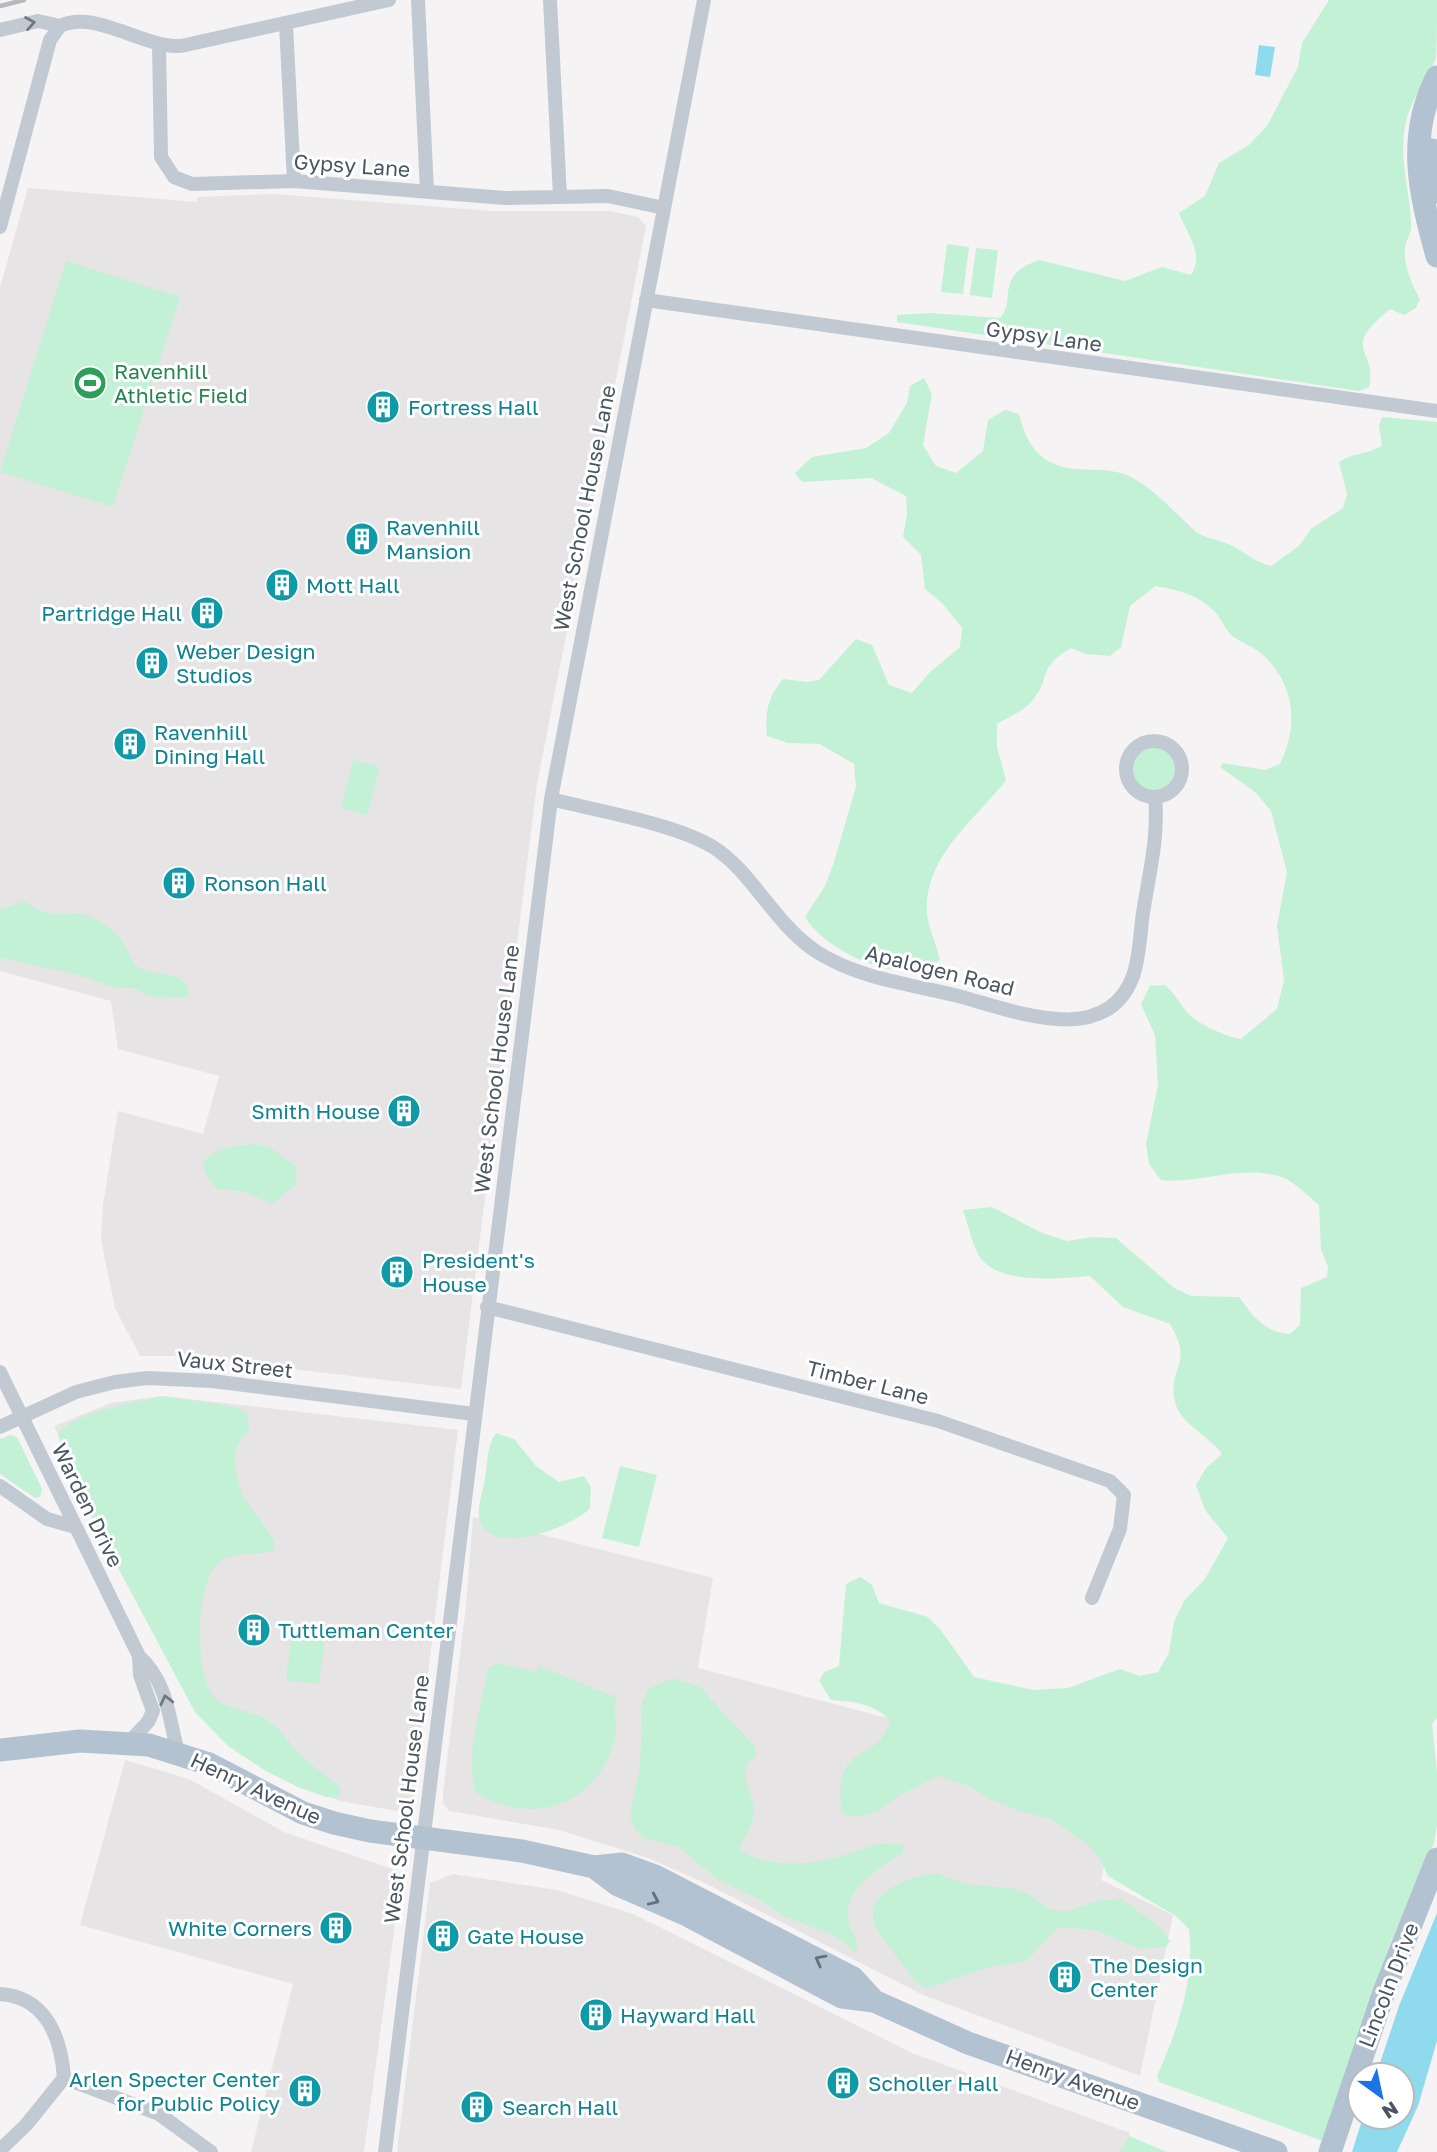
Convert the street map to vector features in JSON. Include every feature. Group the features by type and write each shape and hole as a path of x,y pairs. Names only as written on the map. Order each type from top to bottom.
{"main road":[{"path":"1437,77 1424,104 1417,152 1423,202 1437,256"},
{"path":"1437,116 1432,153 1437,192"},
{"name":"Henry Avenue","path":"0,1750 80,1741 129,1742 178,1752 209,1764 317,1818 370,1831 522,1851 594,1867 622,1864 679,1886 853,1978 874,2001 968,2043 1276,2152"},
{"name":"Lincoln Drive","path":"1330,2152 1384,1992 1437,1859"},
{"name":"Lincoln Drive","path":"1372,2061 1398,1983 1437,1890"},
{"path":"1343,2152 1349,2131"}],"street":[{"path":"0,30 38,21 60,26 83,21 159,45 191,44 389,0"},
{"path":"418,0 427,192"},
{"path":"550,0 560,196"},
{"name":"West School House Lane","path":"385,2152 551,799 704,0"},
{"path":"286,24 294,181"},
{"path":"0,226 50,40 60,26"},
{"name":"Gypsy Lane","path":"159,45 160,149 164,165 174,177 192,184 294,181 505,198 608,196 664,208"},
{"name":"Gypsy Lane","path":"646,300 1437,411"},
{"path":"1157,740 1166,743 1179,755 1182,774 1173,790 1155,797 1138,792 1131,786 1125,768 1132,751 1147,741 1157,740"},
{"name":"Apalogen Road","path":"551,799 679,833 713,847 735,865 793,933 821,954 853,970 1038,1017 1073,1020 1096,1015 1107,1008 1127,988 1133,976 1154,846 1155,797"},
{"name":"Timber Lane","path":"487,1307 948,1424 1110,1481 1124,1495 1122,1517 1092,1598"},
{"name":"Warden Drive","path":"0,1373 139,1656 153,1670 164,1691 178,1752"},
{"name":"Vaux Street","path":"0,1427 57,1399 98,1385 156,1377 212,1381 474,1414"},
{"path":"0,1486 47,1519 75,1527"},
{"name":"Warden Drive","path":"129,1742 148,1722 153,1711 140,1675 139,1656"},
{"path":"0,1994 23,1998 44,2014 57,2036 64,2078 26,2125 0,2150"},
{"path":"64,2078 159,2114 211,2152"}],"shaded area":[{"path":"28,188 197,202 197,197 274,194 491,211 609,211 638,217 646,226 537,784 461,1389 181,1356 140,1356 115,1308 101,1240 103,1205 118,1111 203,1134 219,1076 118,1049 111,1001 0,971 0,288"},
{"path":"163,1396 458,1430 413,1796 405,1808 397,1811 340,1801 289,1782 163,1647 54,1426 111,1403"},
{"path":"473,1517 713,1578 698,1668 1122,1780 1101,1880 1173,1915 1140,2076 923,1995 703,1882 648,1858 559,1830 449,1811 443,1803 443,1793 466,1606"},
{"path":"125,1760 189,1779 284,1832 398,1871 401,1880 364,2152 251,2152 293,1984 80,1925"},
{"path":"453,1874 557,1890 633,1914 912,2053 1130,2133 1127,2148 1125,2152 397,2152 430,1883"}],"green space":[{"path":"1329,0 1437,0 1436,59 1410,109 1403,140 1411,227 1405,248 1405,261 1420,299 1416,308 1404,315 1390,309 1366,334 1363,349 1369,364 1369,387 1359,391 897,322 897,315 929,313 1000,318 1005,311 1011,281 1025,267 1039,260 1125,281 1162,267 1191,275 1195,267 1195,252 1179,213 1205,196 1219,163 1249,145 1267,126 1298,67 1302,43"},
{"path":"947,244 969,247 963,294 941,292"},
{"path":"976,248 998,250 992,298 970,295"},
{"name":"Ravenhill Athletic Field","path":"66,261 180,297 113,507 0,472"},
{"path":"924,378 932,394 923,445 936,466 956,473 983,451 988,420 1005,410 1019,414 1029,441 1043,458 1060,466 1112,471 1133,478 1157,495 1197,533 1228,544 1271,566 1299,546 1311,529 1343,508 1347,494 1339,462 1382,446 1379,425 1382,417 1437,422 1437,1718 1432,1724 1437,1772 1437,1825 1434,1843 1391,1942 1350,2061 1346,2061 1346,2074 1323,2141 1159,2082 1157,2076 1178,2022 1187,1986 1189,1929 1176,1916 1108,1876 1101,1860 1089,1846 1052,1819 1023,1812 990,1799 969,1786 938,1776 867,1815 848,1817 841,1811 844,1772 859,1755 877,1744 890,1720 870,1707 831,1700 819,1681 824,1672 839,1666 846,1584 860,1577 872,1585 879,1603 928,1617 940,1629 974,1677 1033,1690 1068,1688 1120,1669 1140,1676 1158,1672 1169,1653 1174,1622 1184,1601 1205,1579 1228,1538 1205,1510 1196,1485 1206,1468 1222,1454 1178,1410 1174,1380 1180,1349 1170,1324 1123,1307 1090,1276 1045,1279 1012,1276 997,1271 985,1263 977,1252 963,1210 992,1207 1042,1233 1067,1241 1092,1237 1116,1238 1174,1288 1191,1296 1239,1297 1260,1322 1281,1333 1290,1334 1300,1325 1301,1288 1327,1277 1328,1267 1321,1249 1319,1205 1289,1180 1268,1174 1238,1173 1161,1180 1149,1164 1146,1144 1158,1085 1155,1035 1141,1004 1150,986 1165,985 1197,1021 1219,1033 1241,1039 1277,1009 1284,980 1277,926 1287,872 1271,811 1255,792 1220,767 1223,763 1265,770 1280,764 1290,736 1291,708 1283,681 1275,668 1257,650 1232,636 1217,614 1204,602 1181,592 1155,586 1130,606 1121,647 1110,656 1086,654 1071,648 1049,667 1039,692 1029,704 997,724 997,747 1006,780 954,840 934,873 928,892 928,919 940,960 925,968 907,970 867,962 830,943 805,917 825,886 834,862 856,787 854,764 820,744 788,743 767,736 766,720 773,693 783,679 807,682 819,680 856,639 872,645 889,685 912,693 929,673 960,647 962,628 943,604 925,589 921,555 903,537 907,514 906,496 871,478 802,482 795,473 812,457 866,448 889,433 907,403 910,386"},
{"path":"1154,747 1163,748 1170,753 1175,760 1175,778 1170,785 1163,790 1154,791 1145,790 1138,785 1133,778 1132,769 1133,760 1138,753 1145,748"},
{"path":"353,760 380,767 367,815 341,808"},
{"path":"23,901 47,913 78,913 94,918 120,938 137,966 146,971 177,977 187,986 189,993 184,998 148,996 134,988 117,988 75,974 0,958 0,910"},
{"path":"256,1144 271,1148 297,1167 295,1185 272,1204 245,1192 218,1189 210,1182 202,1164 220,1150"},
{"path":"163,1396 220,1405 247,1413 249,1431 236,1449 236,1470 243,1494 275,1544 273,1551 236,1555 222,1560 210,1576 201,1611 200,1631 200,1651 208,1686 220,1702 258,1715 275,1726 306,1760 339,1786 341,1793 337,1797 326,1797 298,1787 266,1771 228,1746 195,1712 100,1534 65,1460 58,1435 64,1428 89,1415"},
{"path":"496,1433 514,1439 536,1466 559,1482 584,1476 591,1487 590,1508 568,1523 534,1535 516,1538 501,1537 488,1532 480,1522 479,1512 489,1449"},
{"path":"10,1435 17,1437 42,1489 40,1497 35,1498 0,1474 0,1439"},
{"path":"620,1466 657,1475 639,1547 602,1538"},
{"path":"293,1626 326,1630 319,1684 286,1680"},
{"path":"498,1663 536,1672 539,1666 616,1697 616,1733 604,1767 591,1784 575,1797 557,1805 537,1809 517,1808 475,1792 472,1762 475,1730 488,1668"},
{"path":"674,1678 700,1687 756,1748 755,1757 748,1762 746,1769 746,1782 754,1817 739,1849 764,1860 790,1864 832,1859 880,1844 903,1845 903,1853 866,1879 852,1897 848,1919 858,1945 855,1952 833,1935 784,1916 757,1898 718,1880 679,1847 643,1838 635,1829 630,1815 640,1767 642,1703 649,1688"},
{"path":"935,1873 966,1884 1015,1889 1030,1895 1050,1909 1065,1912 1097,1901 1122,1899 1160,1927 1170,1941 1166,1947 1140,1949 1096,1930 1062,1927 1054,1931 1027,1961 985,1968 925,1989 910,1974 879,1932 874,1923 873,1912 876,1902 892,1888 914,1878"},
{"path":"1129,2136 1167,2152 1120,2152"}],"water":[{"path":"1259,45 1275,47 1270,77 1255,75"},
{"path":"1437,1913 1437,2041 1416,2110 1416,2061 1381,2061 1399,2006"},
{"path":"1359,2131 1407,2131 1397,2152 1352,2152"}],"railway":[{"path":"0,6 24,0"}],"place":[{"name":"Ravenhill Athletic Field","path":"90,383"},
{"name":"Fortress Hall","path":"383,407"},
{"name":"Ravenhill Mansion","path":"362,539"},
{"name":"Mott Hall","path":"282,585"},
{"name":"Partridge Hall","path":"207,613"},
{"name":"Weber Design Studios","path":"152,663"},
{"name":"Ravenhill Dining Hall","path":"130,744"},
{"name":"Ronson Hall","path":"179,883"},
{"name":"Smith House","path":"404,1111"},
{"name":"President's House","path":"397,1272"},
{"name":"Tuttleman Center","path":"254,1630"},
{"name":"White Corners","path":"336,1928"},
{"name":"Gate House","path":"443,1936"},
{"name":"The Design Center","path":"1065,1977"},
{"name":"Hayward Hall","path":"596,2015"},
{"name":"Scholler Hall","path":"843,2083"},
{"name":"Arlen Specter Center for Public Policy","path":"305,2091"},
{"name":"Search Hall","path":"477,2107"}]}
